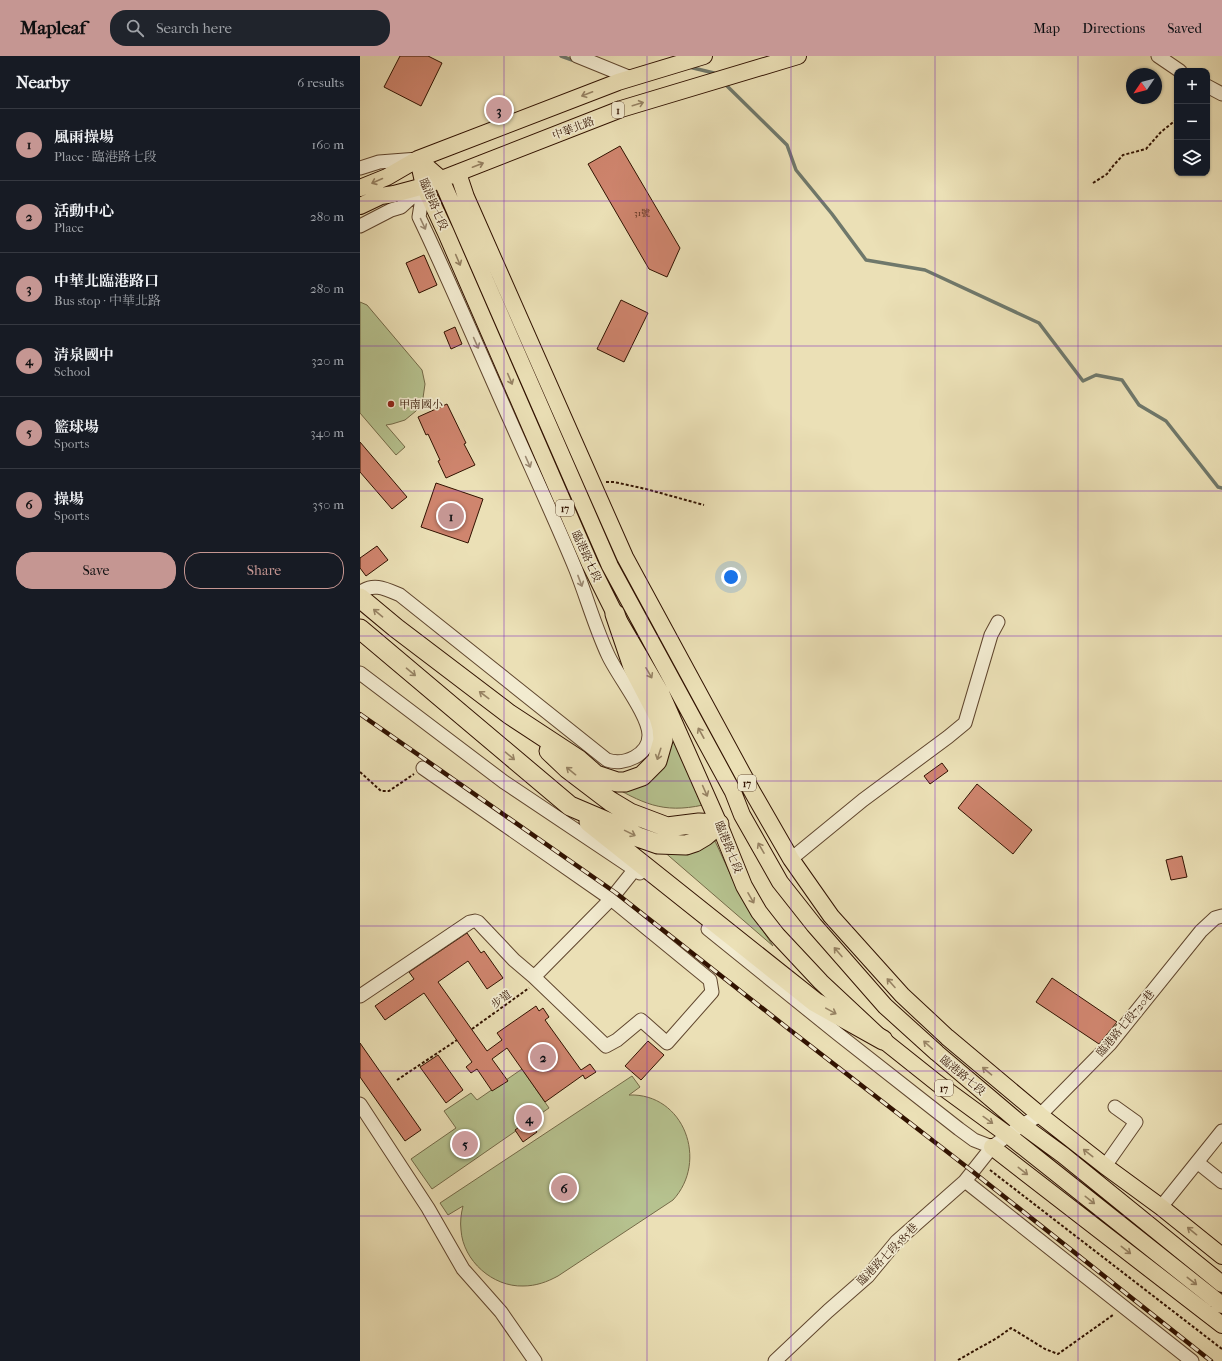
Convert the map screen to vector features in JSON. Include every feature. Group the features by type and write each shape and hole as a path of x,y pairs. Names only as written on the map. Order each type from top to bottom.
{"highway":[{"path":"360,598 396,628 509,714 579,760 596,775 617,782 625,782 642,776 650,769 657,761 663,740 659,718 633,667 615,614"},
{"path":"360,629 570,806 816,1002 884,1040"},
{"path":"509,714 568,769 610,801 630,813 667,827 699,823 719,824"},
{"path":"570,806 638,837 658,844 686,845 705,836 719,824"}],"main road":[{"path":"360,188 387,177 418,159 618,82 704,56"},
{"name":"中華北路","path":"424,186 621,109 798,56"},
{"name":"臨港路七段","path":"418,159 441,179 610,566 733,792 742,815 780,882 814,925 885,1006 937,1053 1022,1125 1063,1155 1222,1284"},
{"name":"臨港路七段","path":"418,159 424,186 446,233 590,564 615,614 661,693 719,824 744,886 763,918 821,982 884,1040 937,1083 1008,1135 1222,1305"},
{"name":"臨港路七段","path":"458,173 466,197 625,557 753,793 791,859 831,916 902,995 947,1037 1040,1115 1105,1166 1161,1207 1222,1256"},
{"name":"1","path":"360,206 381,196 424,186"},
{"path":"610,566 625,557"},
{"path":"719,824 742,815"},
{"path":"992,1147 1222,1325"}],"street":[{"path":"1158,56 1176,68"},
{"path":"585,58 630,78"},
{"path":"1210,88 1222,94"},
{"path":"360,168 379,162 418,159"},
{"path":"360,593 366,588 380,587 400,595 607,760 621,762 629,760 637,756 647,743 649,737 647,722 608,655 576,570 420,217 424,186"},
{"name":"中華北路","path":"360,226 391,210 401,207 424,186"},
{"path":"791,859 864,800 965,723 991,635 998,622"},
{"path":"360,673 504,782 635,869 838,1034 959,1129 974,1140 980,1141 992,1147"},
{"path":"360,996 470,922 475,921 478,922 514,960 534,977 606,1046 617,1040 641,1020 668,1043 712,992 710,980 611,899 423,768"},
{"path":"534,977 611,899 635,869"},
{"name":"臨港路七段720巷","path":"992,1147 1022,1125 1040,1115 1110,1044 1201,931 1215,918 1222,916"},
{"path":"360,1104 428,1208 463,1269 501,1312 535,1361"},
{"path":"1105,1166 1136,1122 1115,1107"},
{"path":"1161,1207 1222,1130"},
{"name":"臨港路七段585巷","path":"775,1361 868,1276 897,1241 965,1182 992,1147"},
{"path":"1197,1162 1222,1182"},
{"path":"965,1182 1192,1361"}],"path":[{"path":"1093,183 1107,174 1123,154 1146,149 1161,132 1174,121"},
{"path":"592,483 614,482 704,505"},
{"path":"360,772 381,792 389,791 423,768"},
{"name":"步道","path":"472,1029 528,989 534,977"},
{"path":"397,1080 457,1040"},
{"path":"979,1162 1222,1349"},
{"path":"958,1360 1011,1328 1045,1350 1058,1354 1124,1307"}],"green space":[{"path":"360,302 367,305 422,370 425,384 423,398 416,411 405,420 386,425 405,447 396,455 360,413"},
{"path":"667,720 703,805 676,808 653,805 631,796 607,783 643,780"},
{"path":"715,841 733,880 773,946 662,850 689,850"},
{"path":"522,1069 549,1108 432,1189 411,1159 456,1128 444,1111 471,1093 477,1100"},
{"path":"632,1076 640,1087 629,1095 648,1097 664,1105 677,1117 685,1132 689,1149 689,1167 684,1184 673,1200 550,1280 523,1286 501,1282 491,1277 474,1262 467,1252 461,1230 461,1215 463,1206 448,1215 440,1203"}],"building":[{"path":"400,56 428,56 442,63 421,106 384,87"},
{"path":"620,146 680,248 667,277 649,269 588,164"},
{"path":"424,255 437,285 419,293 406,263"},
{"path":"621,300 648,313 624,362 597,349"},
{"path":"455,327 462,344 451,349 444,332"},
{"path":"447,404 466,443 464,444 475,465 446,478 438,461 440,460 418,417"},
{"path":"360,442 407,497 392,509 360,472"},
{"path":"436,483 483,499 468,543 421,527"},
{"path":"377,546 388,560 366,576 360,568 360,558"},
{"path":"942,763 948,771 930,784 924,776"},
{"path":"977,784 1032,830 1013,854 958,808"},
{"path":"1182,856 1187,877 1171,880 1166,860"},
{"path":"467,933 481,953 484,951 503,978 487,989 468,961 438,982 487,1051 502,1040 497,1033 536,1006 539,1011 543,1008 549,1017 545,1020 581,1070 590,1064 596,1072 585,1079 583,1075 545,1102 507,1048 492,1059 508,1081 492,1091 477,1069 471,1073 466,1067 472,1062 424,993 385,1020 375,1006 414,979 409,972"},
{"path":"1052,978 1117,1022 1099,1044 1036,1002"},
{"path":"648,1041 664,1055 641,1080 625,1066"},
{"path":"360,1043 421,1130 405,1141 360,1077"},
{"path":"438,1055 463,1090 446,1103 420,1067"},
{"path":"529,1120 537,1132 523,1142 515,1130"}],"waterway":[{"path":"561,56 575,61"},
{"path":"689,67 714,73 717,76"},
{"path":"724,83 787,145 796,170 832,214 866,260 925,270 1039,323 1083,381 1096,375 1122,380 1139,405 1166,421 1218,487 1222,488"}],"railway":[{"path":"360,714 616,893 972,1171 1211,1361"}],"place":[{"name":"中華北臨港路口","path":"499,110"},
{"name":"甲南國小","path":"391,404"},
{"name":"風雨操場","path":"451,516"},
{"name":"活動中心","path":"543,1057"},
{"name":"清泉國中","path":"529,1118"},
{"name":"籃球場","path":"465,1144"},
{"name":"操場","path":"564,1188"}]}
